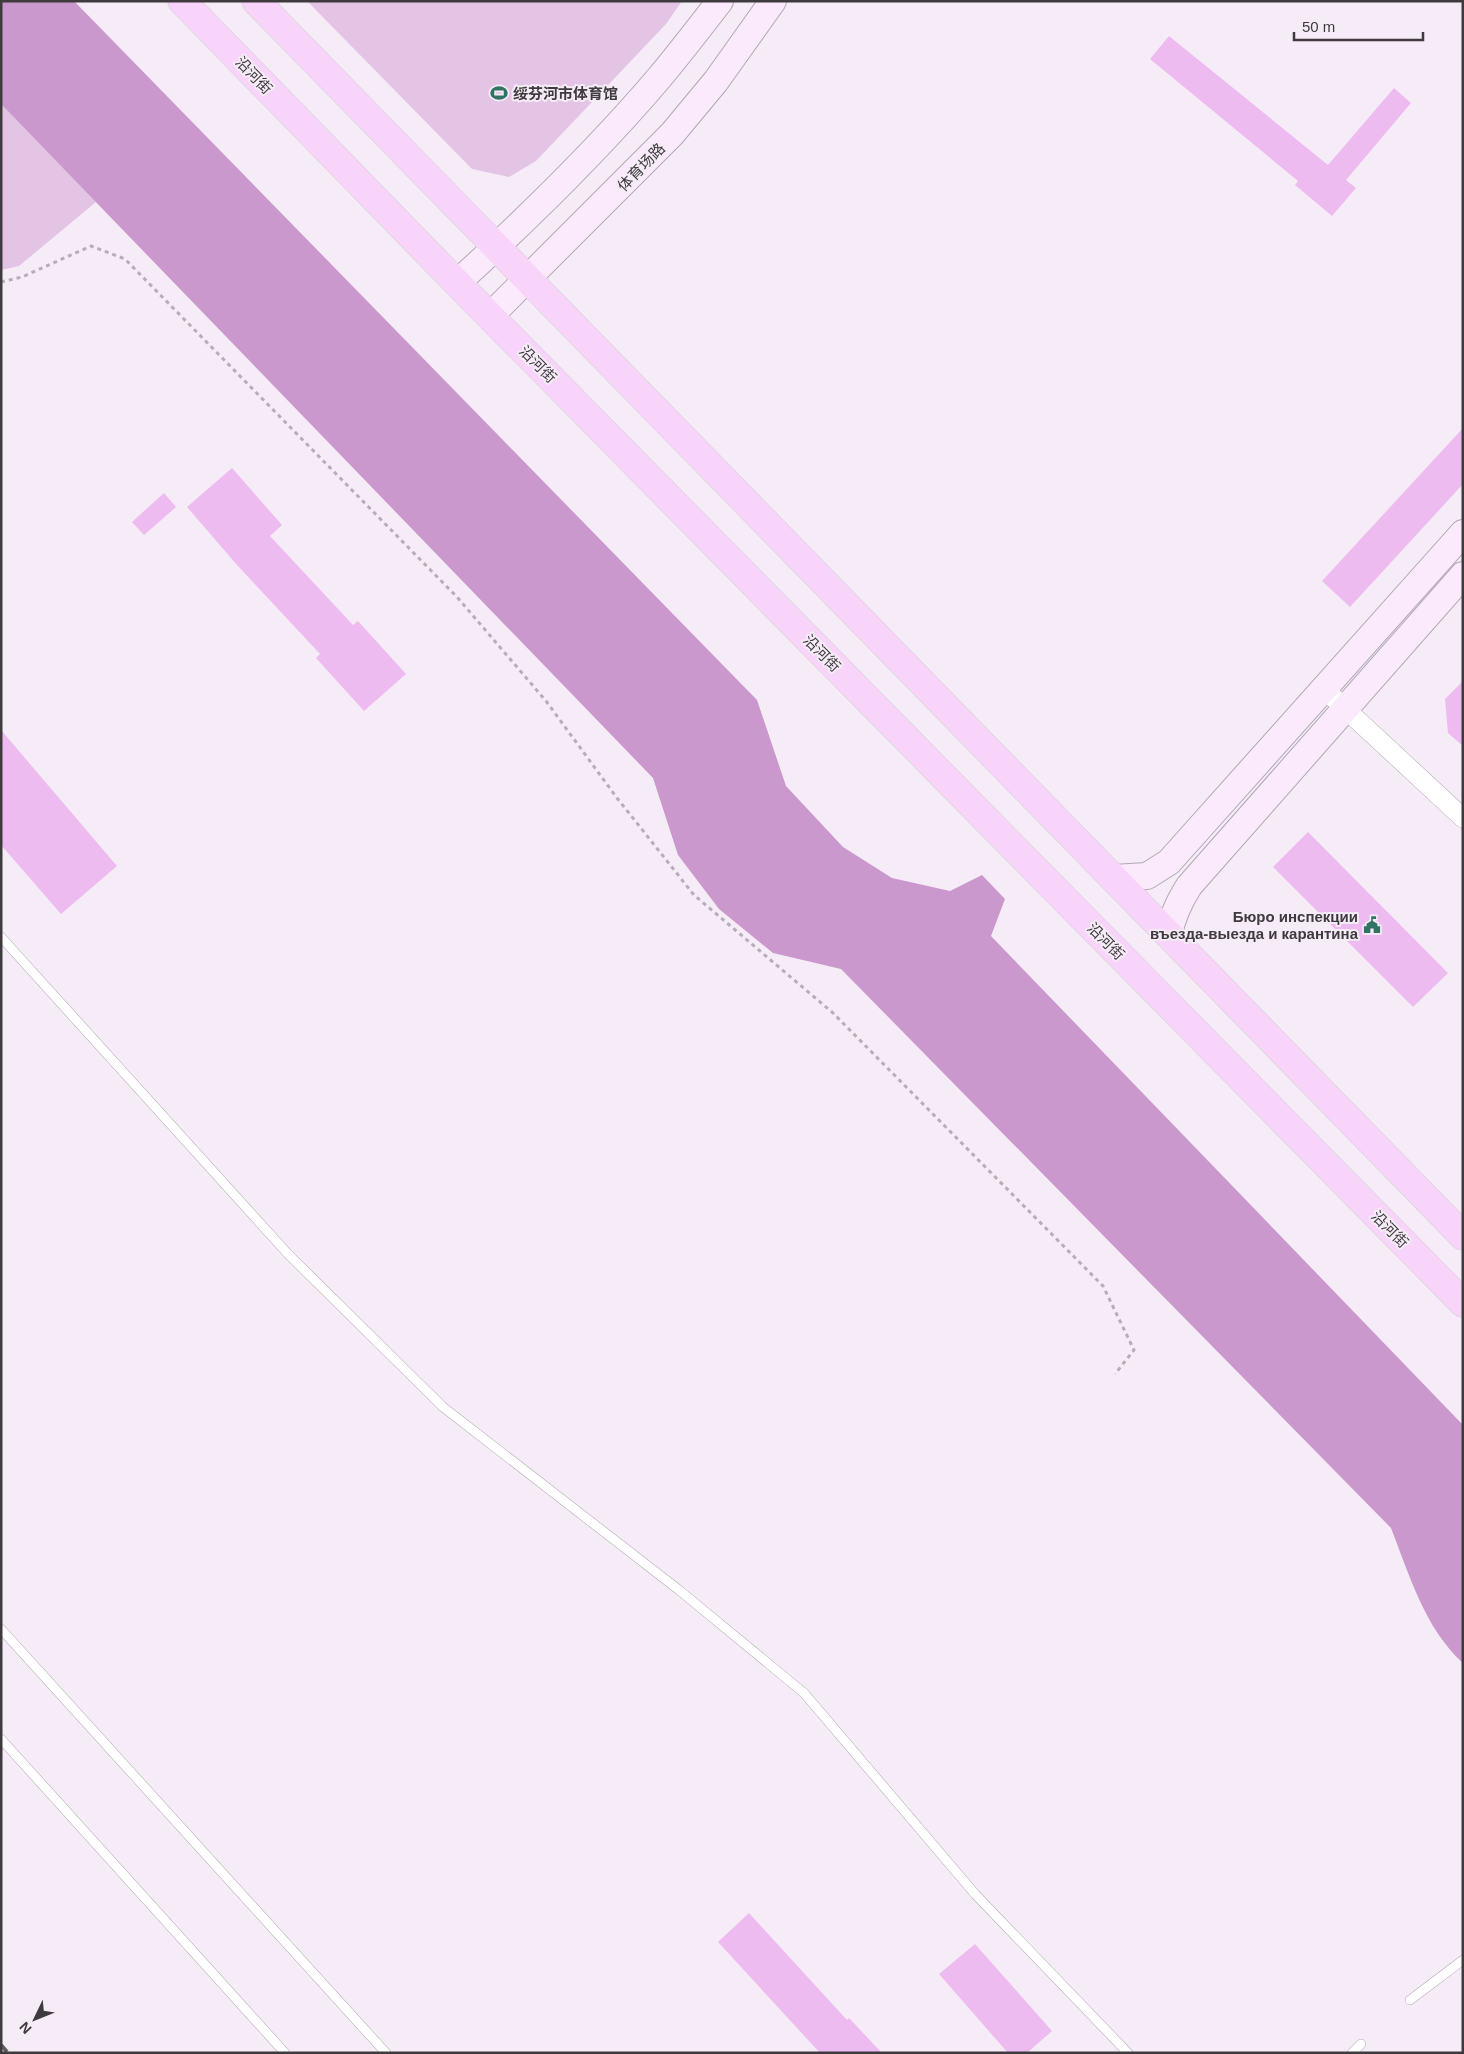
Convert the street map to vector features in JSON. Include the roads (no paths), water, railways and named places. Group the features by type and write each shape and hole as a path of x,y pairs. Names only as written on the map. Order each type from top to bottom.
{"main road":[{"name":"沿河街","path":"182,1 457,283 1463,1303"},
{"path":"256,1 1463,1236"}],"street":[{"path":"457,283 497,246 609,134 659,78 720,1"},
{"name":"体育场路","path":"490,316 672,134 716,81 773,1"},
{"path":"1113,878 1147,876 1169,862 1463,533"},
{"path":"1169,935 1172,918 1178,902 1189,886 1463,576"},
{"path":"1324,688 1463,818"}],"lane":[{"path":"1,937 288,1254 443,1407 678,1590 804,1693 975,1894 1128,2053"},
{"path":"1,1629 386,2053"},
{"path":"1,1739 285,2053"},
{"path":"1410,2000 1463,1960"},
{"path":"1352,2053 1361,2044"}],"railway":[{"path":"1,2045 8,2053"}],"place":[{"name":"绥芬河市体育馆","path":"499,93"},
{"name":"Бюро инспекции въезда-выезда и карантина","path":"1372,925"}]}
